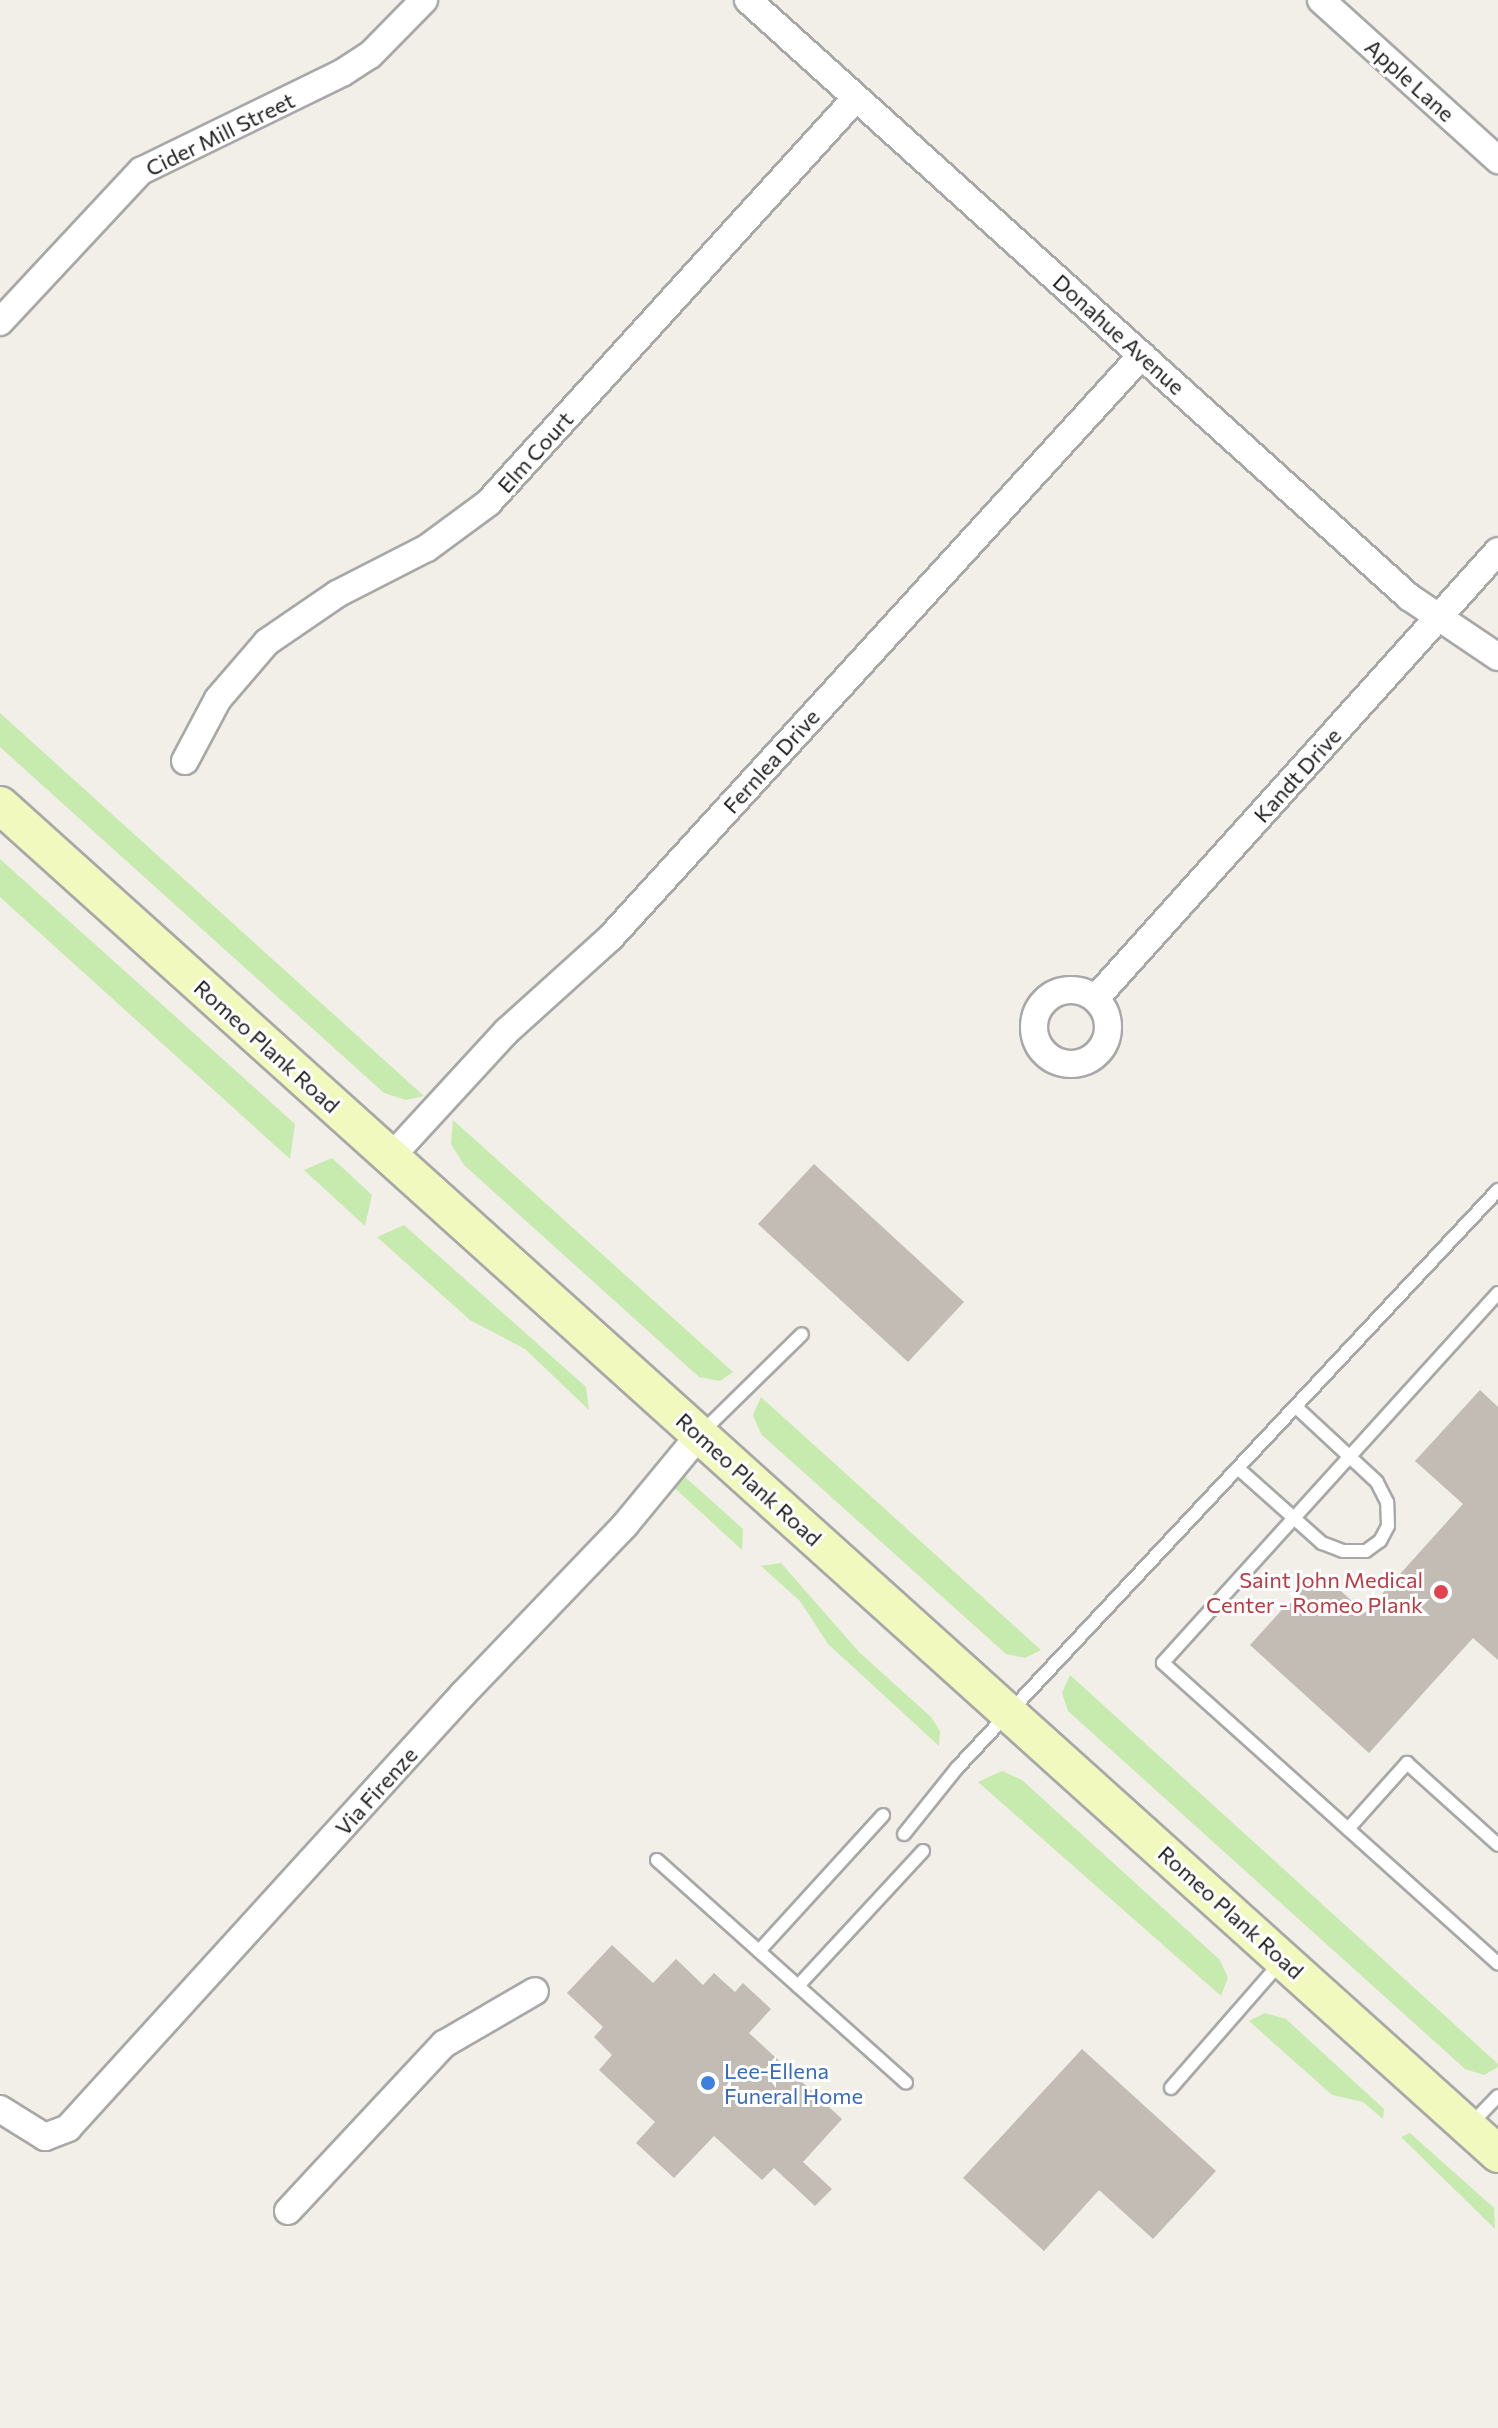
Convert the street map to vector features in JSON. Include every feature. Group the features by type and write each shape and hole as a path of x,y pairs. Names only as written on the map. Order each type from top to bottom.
{"main road":[{"name":"Romeo Plank Road","path":"0,805 1498,2154"}],"street":[{"name":"Cider Mill Street","path":"0,322 141,171 342,73 370,55 424,0"},
{"name":"Donahue Avenue","path":"748,0 1437,618 1498,657"},
{"name":"Apple Lane","path":"1321,0 1498,160"},
{"name":"Elm Court","path":"185,761 218,699 267,642 337,594 427,548 488,503 856,98"},
{"name":"Fernlea Drive","path":"391,1157 516,1022 610,938 1142,355"},
{"name":"Kandt Drive","path":"1096,998 1498,551"},
{"name":"Via Firenze","path":"0,2109 45,2137 68,2128 463,1694 625,1525 700,1434"},
{"path":"288,2211 444,2044 535,1991"}],"lane":[{"path":"904,1834 1009,1713 1240,1470 1498,1190"},
{"path":"1498,1293 1163,1663 1498,1964"},
{"path":"700,1434 802,1334"},
{"path":"1240,1470 1322,1543 1343,1551 1366,1551 1380,1541 1388,1526 1387,1502 1377,1482 1297,1408"},
{"path":"1348,1829 1407,1763 1498,1845"},
{"path":"759,1951 883,1815"},
{"path":"798,1986 923,1851"},
{"path":"657,1860 906,2083"},
{"path":"1171,2088 1283,1959"},
{"path":"1468,2127 1498,2096"}],"green space":[{"path":"0,713 424,1096 406,1100 384,1093 0,747"},
{"path":"0,859 295,1124 290,1159 0,897"},
{"path":"453,1120 733,1372 720,1381 699,1377 464,1165 451,1144"},
{"path":"332,1158 372,1195 365,1226 304,1170"},
{"path":"404,1225 586,1387 589,1410 525,1349 470,1320 377,1237"},
{"path":"761,1397 1041,1650 1025,1658 1006,1654 761,1434 753,1415"},
{"path":"674,1467 743,1529 742,1550 654,1469"},
{"path":"781,1563 859,1652 931,1717 940,1731 939,1746 828,1644 800,1601 761,1566"},
{"path":"1070,1675 1498,2067 1484,2075 1465,2069 1068,1711 1062,1693"},
{"path":"1002,1771 1022,1780 1220,1960 1228,1978 1221,1996 978,1782"},
{"path":"1265,2013 1286,2019 1384,2109 1383,2119 1363,2102 1332,2095 1249,2021"},
{"path":"1410,2133 1494,2208 1495,2229 1401,2137"}],"building":[{"path":"814,1164 964,1302 908,1362 758,1224"},
{"name":"Saint John Medical Center - Romeo Plank","path":"1480,1390 1498,1407 1498,1660 1473,1638 1369,1753 1250,1645 1318,1570 1365,1613 1463,1504 1415,1461"},
{"name":"Lee-Ellena Funeral Home","path":"612,1945 653,1983 676,1959 703,1985 714,1973 735,1992 743,1983 771,2009 749,2033 842,2119 803,2162 832,2189 815,2206 774,2168 762,2180 714,2136 674,2178 636,2143 655,2122 599,2070 612,2055 594,2037 603,2027 567,1993"},
{"path":"1082,2049 1216,2171 1153,2239 1099,2190 1044,2251 963,2178"}],"place":[{"name":"Saint John Medical Center - Romeo Plank","path":"1441,1592"},
{"name":"Lee-Ellena Funeral Home","path":"708,2083"}]}
